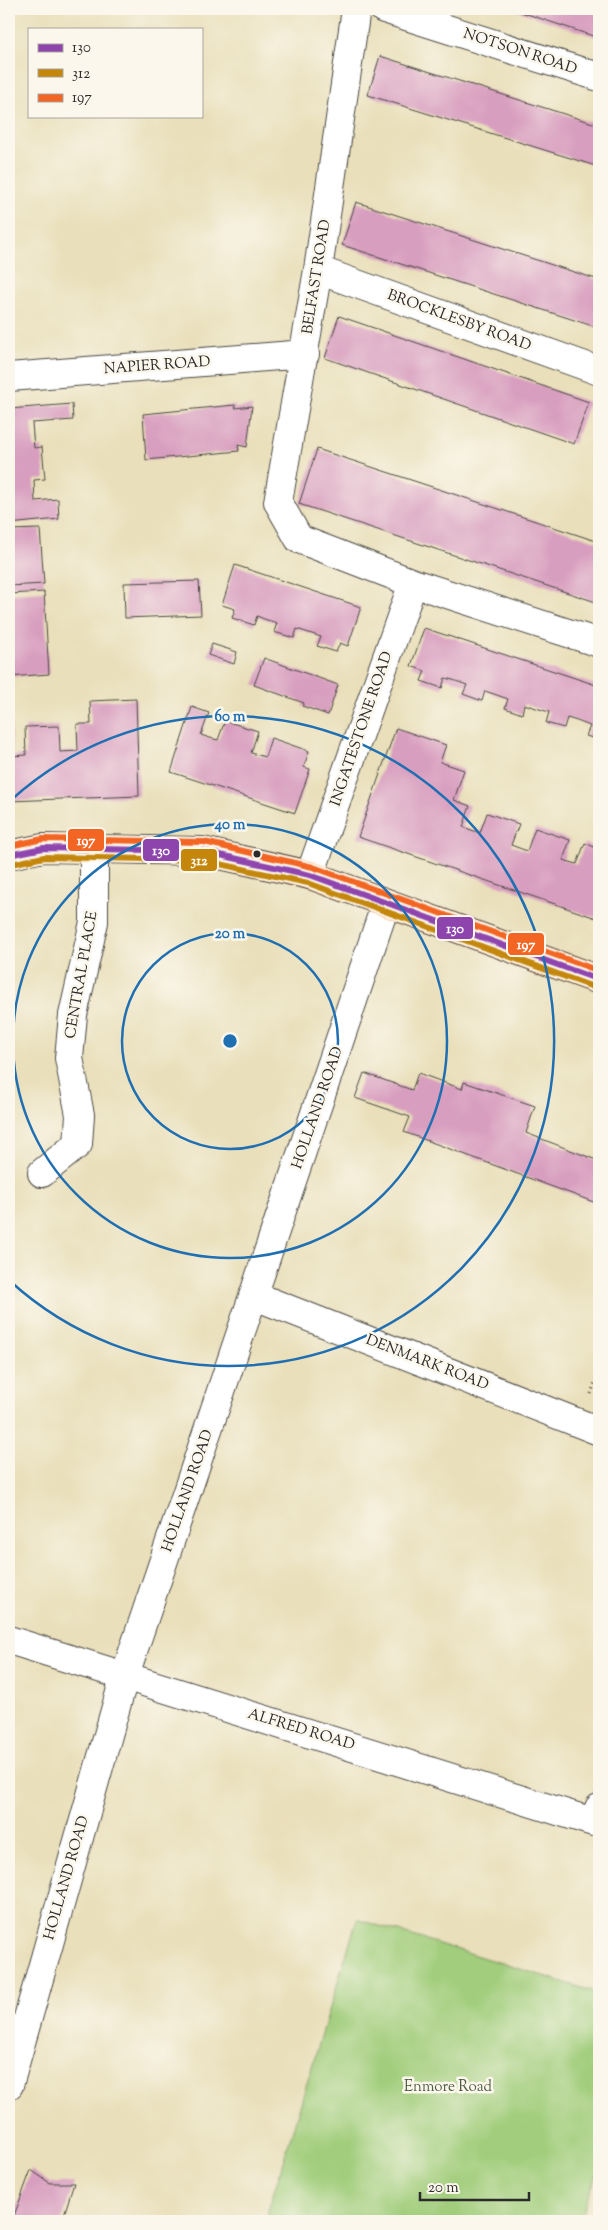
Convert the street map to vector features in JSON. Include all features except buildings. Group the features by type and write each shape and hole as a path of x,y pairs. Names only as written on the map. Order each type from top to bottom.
{"main road":[{"path":"9,855 43,848 202,851 310,875 599,980"}],"street":[{"name":"BELFAST ROAD","path":"356,9 305,354 278,502 299,540 413,583"},
{"name":"NOTSON ROAD","path":"384,9 599,77"},
{"name":"BROCKLESBY ROAD","path":"318,270 599,371"},
{"name":"NAPIER ROAD","path":"9,377 305,354"},
{"path":"413,583 599,643"},
{"name":"INGATESTONE ROAD","path":"310,875 413,583"},
{"name":"CENTRAL PLACE","path":"42,1173 78,1144 80,1115 69,1058 73,1015 94,922 94,849"},
{"name":"HOLLAND ROAD","path":"9,2085 124,1675 386,903"},
{"name":"DENMARK ROAD","path":"254,1296 599,1431"},
{"name":"ALFRED ROAD","path":"9,1640 596,1815"}],"green space":[{"name":"Enmore Road","path":"357,1919 599,1993 599,2169 579,2221 268,2221 268,2211"}],"transit line":[{"name":"197","path":"9,846 43,839 204,842 313,867 599,971"},
{"name":"130","path":"9,855 43,848 202,851 310,875 599,980"},
{"name":"312","path":"11,864 44,857 201,860 308,883 596,988"}]}
